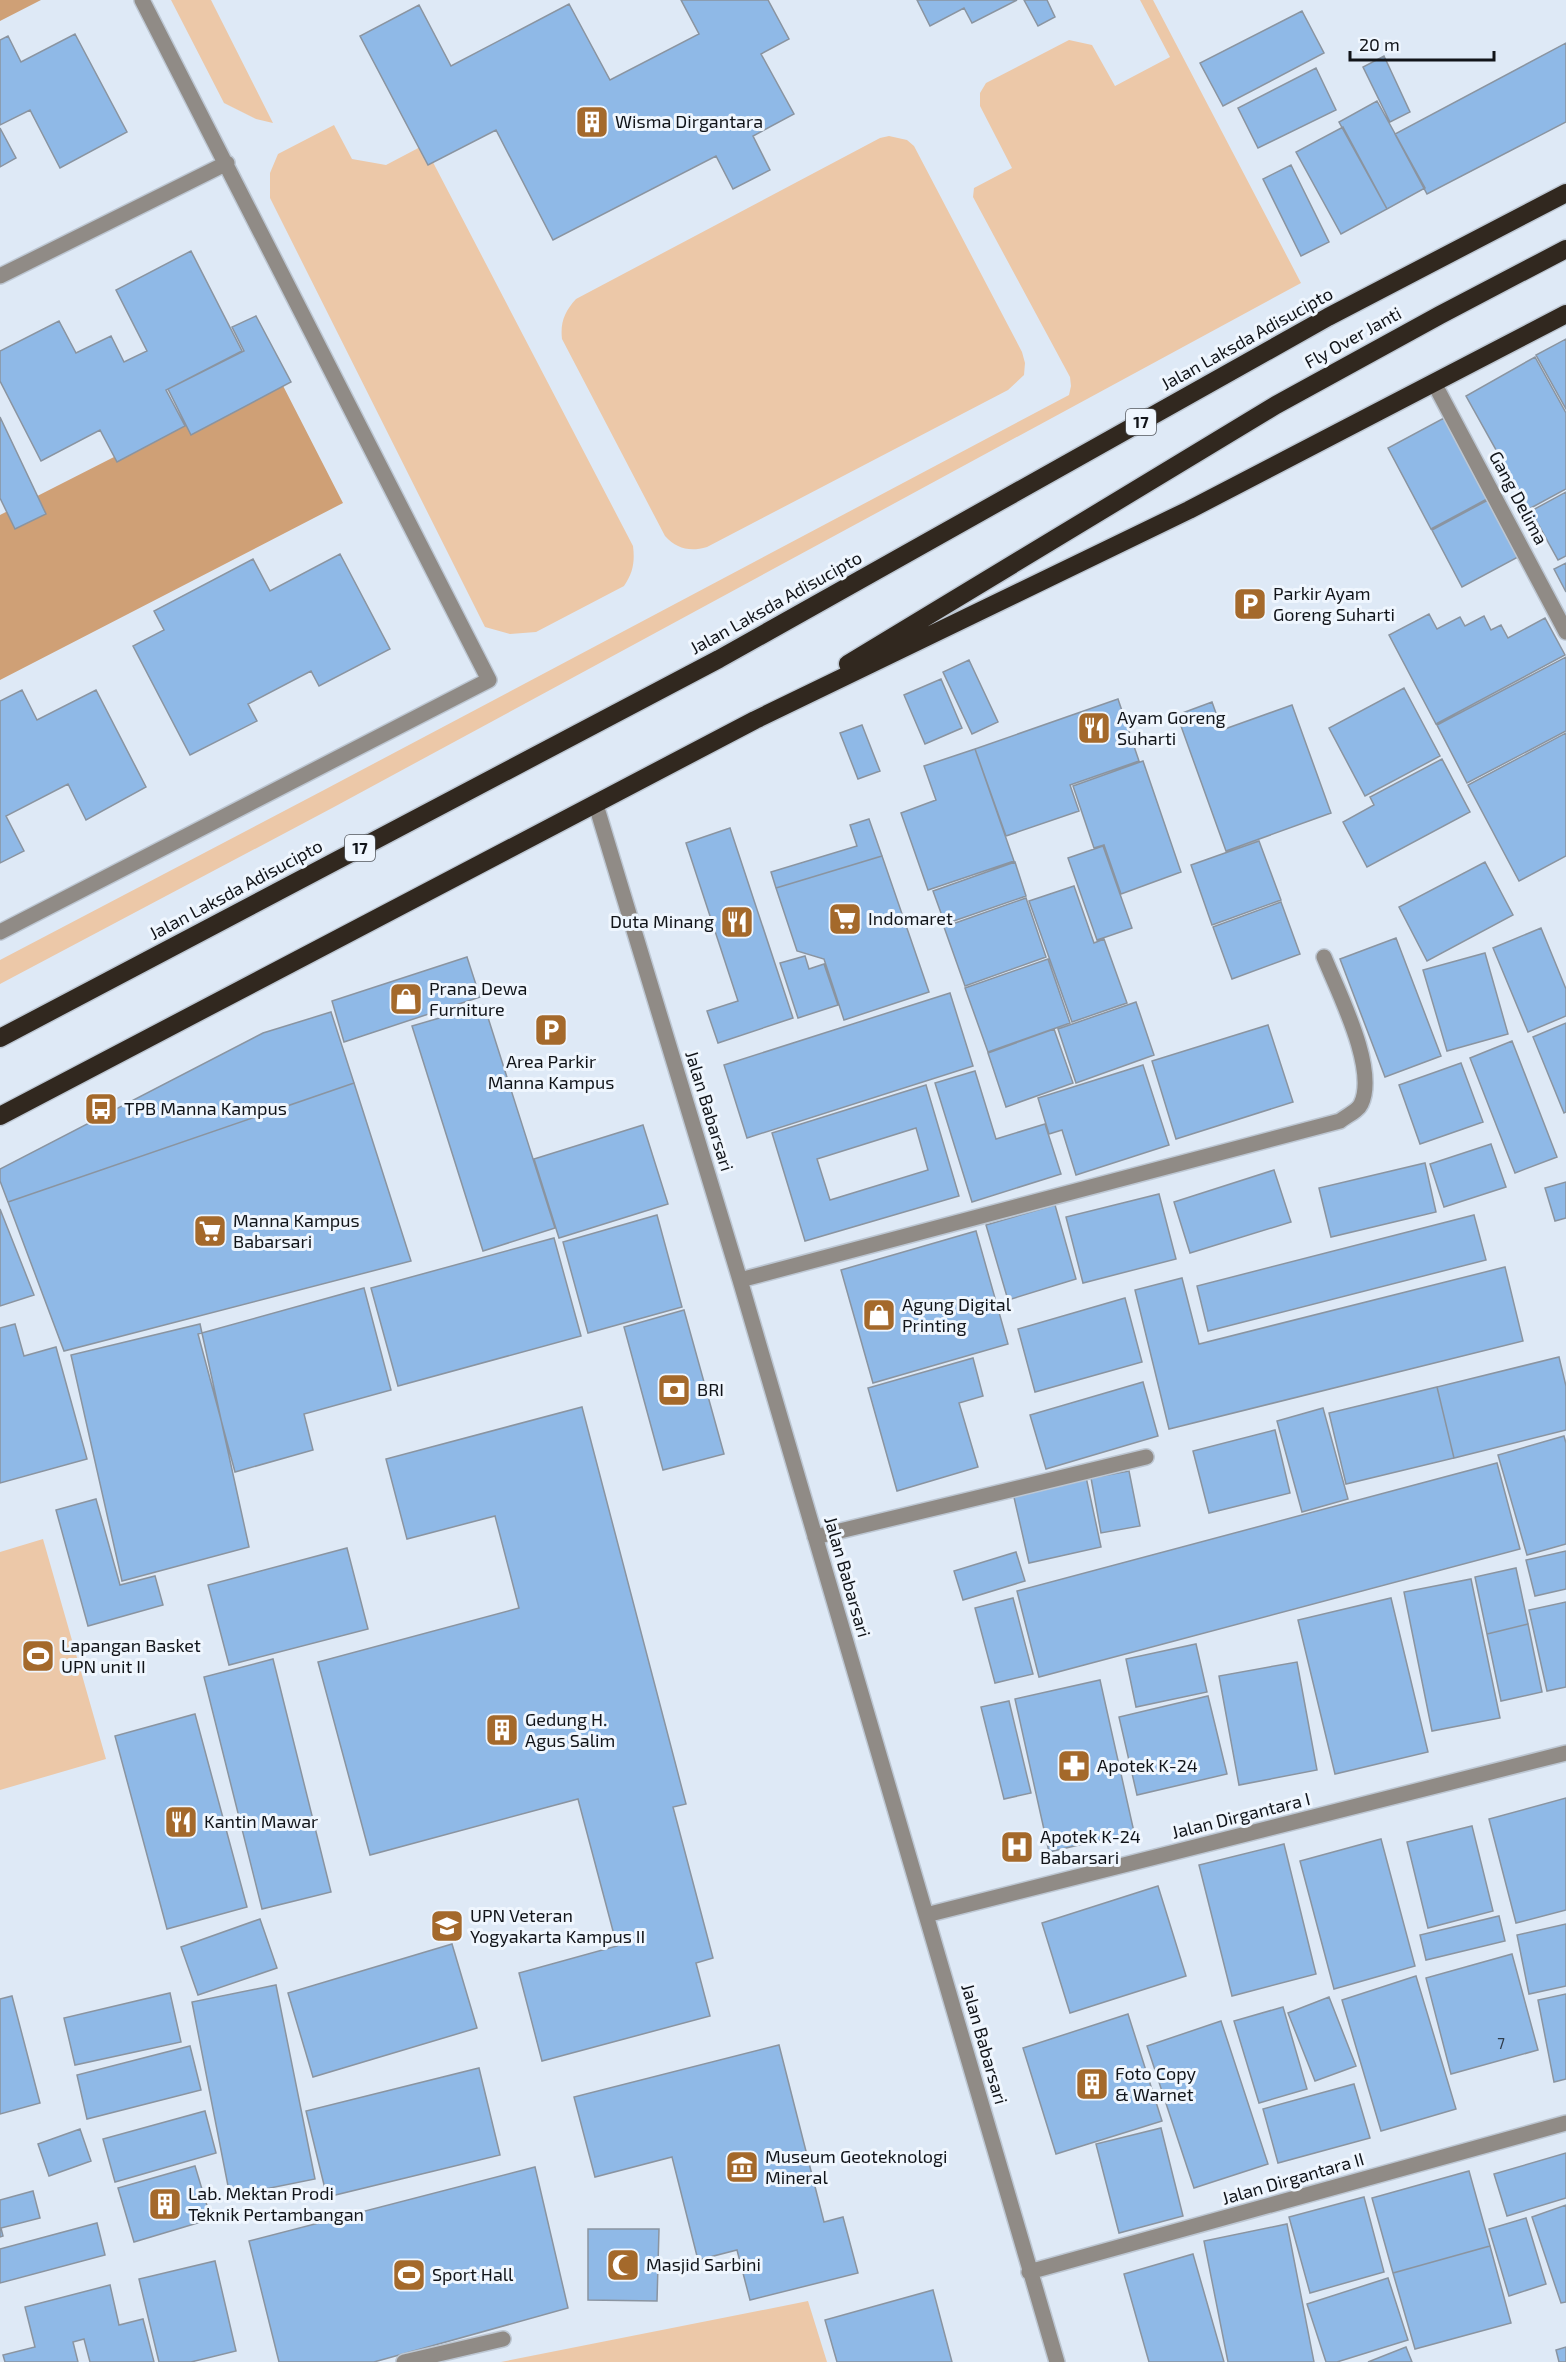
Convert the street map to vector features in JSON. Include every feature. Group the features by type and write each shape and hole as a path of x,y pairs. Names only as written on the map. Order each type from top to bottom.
{"highway":[{"name":"Jalan Laksda Adisucipto","path":"0,1038 719,659 1328,317 1566,193"},
{"name":"Fly Over Janti","path":"755,720 1286,399 1566,249"},
{"path":"0,1116 755,720 1188,510 1566,314"}],"street":[{"path":"0,932 489,680 142,0"},
{"path":"0,276 227,163"},
{"name":"Gang Delima","path":"1434,383 1566,632"},
{"name":"Jalan Babarsari","path":"596,805 740,1280 1057,2362"},
{"path":"740,1280 1340,1121 1361,1106 1366,1089 1363,1054 1324,957"},
{"path":"815,1537 1146,1457"},
{"name":"Jalan Dirgantara I","path":"926,1916 1566,1754"},
{"name":"Jalan Dirgantara II","path":"1029,2272 1566,2123"},
{"path":"404,2362 502,2338"}],"shaded area":[{"path":"0,0 41,0 0,21"},
{"path":"171,0 211,0 273,123 256,119 224,103"},
{"path":"1140,0 1153,0 1301,283 334,807 0,984 0,960 1069,395 1070,377 973,197 974,188 1012,168 980,106 980,93 986,83 1069,40 1092,45 1115,86 1170,57"},
{"path":"334,125 352,159 386,165 424,145 633,546 633,567 624,586 536,632 510,634 485,627 270,198 270,173 278,154"},
{"path":"889,136 907,140 914,146 1022,352 1025,363 1024,375 1008,390 707,547 689,549 679,547 665,536 562,339 566,312 576,299 880,138"},
{"path":"277,374 343,503 0,680 0,515"},
{"name":"Lapangan Basket UPN unit II","path":"43,1539 106,1759 0,1790 0,1552"},
{"path":"808,2301 827,2362 501,2362"}],"building":[{"name":"Wisma Dirgantara","path":"681,0 768,0 789,39 761,54 794,114 753,136 770,170 733,189 716,156 553,240 496,130 428,165 360,36 419,5 451,66 569,4 610,80 699,34"},
{"path":"917,0 1017,0 972,23 964,8 930,26"},
{"path":"1024,0 1047,0 1055,17 1038,26"},
{"path":"1302,11 1324,53 1223,106 1200,63"},
{"path":"75,34 127,132 60,168 30,110 0,125 0,40 8,36 21,62"},
{"path":"1566,43 1566,122 1427,194 1395,134"},
{"path":"1384,56 1410,112 1390,122 1363,67"},
{"path":"1316,68 1336,110 1258,148 1238,108"},
{"path":"1377,101 1425,188 1387,209 1339,122"},
{"path":"1343,127 1387,209 1341,234 1296,152"},
{"path":"0,128 16,158 0,167"},
{"path":"1291,165 1329,242 1301,256 1263,179"},
{"path":"191,251 242,351 166,390 185,426 117,462 100,430 41,461 0,381 0,351 59,321 76,353 111,336 124,362 147,351 116,290"},
{"path":"256,316 291,382 191,435 168,389 244,351 232,327"},
{"path":"1566,339 1566,409 1536,355"},
{"path":"1535,357 1566,413 1566,489 1529,509 1466,396"},
{"path":"0,417 46,514 15,529 0,498"},
{"path":"1444,418 1487,499 1431,529 1388,448"},
{"path":"1566,492 1566,556 1558,560 1531,511"},
{"path":"1488,500 1518,557 1462,587 1432,530"},
{"path":"340,554 390,649 319,686 311,671 248,704 257,721 190,755 133,646 164,630 154,611 253,559 270,591"},
{"path":"1566,563 1566,592 1554,569"},
{"path":"1429,614 1437,629 1460,617 1465,626 1484,616 1491,630 1501,625 1508,638 1545,618 1565,655 1436,724 1389,635"},
{"path":"1566,657 1566,731 1467,783 1437,725"},
{"path":"969,660 998,722 972,734 943,672"},
{"path":"941,679 962,728 925,744 904,695"},
{"path":"1404,688 1440,756 1365,796 1329,728"},
{"path":"22,690 37,720 96,690 146,787 86,820 68,784 6,816 24,851 0,863 0,701"},
{"path":"1118,699 1139,761 1070,785 1079,811 1006,836 975,749"},
{"path":"1212,702 1222,730 1292,705 1331,813 1226,851 1177,715"},
{"path":"862,725 880,771 858,779 840,733"},
{"path":"1566,733 1566,856 1519,881 1468,785"},
{"path":"975,749 1014,861 928,890 901,813 936,800 924,766"},
{"path":"1442,759 1470,812 1367,867 1343,822 1374,805 1370,797"},
{"path":"1143,761 1181,872 1121,894 1104,845 1094,848 1073,786"},
{"path":"869,819 882,856 776,888 771,872 857,846 850,825"},
{"name":"Duta Minang","path":"730,828 793,1018 718,1043 707,1011 738,1001 686,843"},
{"path":"1259,841 1281,900 1212,925 1191,865"},
{"path":"1103,846 1132,928 1097,940 1068,858"},
{"name":"Indomaret","path":"882,856 929,992 844,1020 824,959 797,951 776,888"},
{"path":"1015,862 1026,896 945,924 933,891"},
{"path":"1485,862 1513,915 1427,961 1399,907"},
{"path":"1074,886 1094,943 1104,939 1127,1003 1072,1022 1029,901"},
{"path":"1026,898 1046,957 965,986 944,927"},
{"path":"1281,902 1300,954 1232,979 1213,927"},
{"path":"1541,928 1566,989 1566,1016 1528,1032 1493,948"},
{"path":"1396,938 1441,1056 1385,1077 1340,959"},
{"path":"1485,953 1508,1034 1447,1051 1423,970"},
{"path":"805,956 809,969 824,964 838,1005 798,1018 780,963"},
{"name":"Prana Dewa Furniture","path":"467,957 480,997 344,1042 332,1001"},
{"path":"1048,959 1070,1023 988,1052 965,988"},
{"path":"950,993 973,1066 747,1138 724,1065"},
{"path":"1136,1002 1154,1055 1076,1083 1058,1029"},
{"path":"484,1005 555,1228 483,1251 412,1026"},
{"path":"331,1012 354,1083 8,1202 0,1181 0,1169 263,1033"},
{"path":"1566,1023 1566,1112 1564,1113 1533,1037"},
{"path":"1268,1025 1293,1102 1176,1139 1152,1061"},
{"path":"1054,1029 1073,1083 1006,1107 988,1053"},
{"path":"1512,1041 1557,1157 1515,1173 1470,1058"},
{"path":"1461,1063 1483,1122 1420,1144 1399,1085"},
{"path":"1143,1065 1169,1145 1076,1175 1062,1130 1049,1134 1038,1098"},
{"path":"975,1071 996,1139 1045,1124 1061,1174 972,1202 935,1083"},
{"name":"Manna Kampus Babarsari","path":"354,1083 411,1261 64,1351 8,1202"},
{"path":"926,1085 959,1196 805,1241 772,1133","holes":["916,1128 928,1170 830,1200 817,1159"]},
{"path":"643,1125 668,1204 559,1238 534,1159"},
{"path":"1491,1144 1506,1187 1444,1207 1430,1164"},
{"path":"1425,1163 1436,1212 1331,1237 1319,1188"},
{"path":"1274,1170 1291,1222 1190,1253 1174,1202"},
{"path":"1566,1182 1566,1218 1555,1221 1545,1188"},
{"path":"1159,1194 1176,1259 1083,1283 1066,1217"},
{"path":"1055,1205 1076,1279 1008,1300 986,1225"},
{"path":"0,1209 34,1295 0,1306"},
{"path":"657,1215 682,1307 588,1333 563,1242"},
{"path":"1474,1215 1486,1260 1208,1331 1197,1286"},
{"path":"976,1231 1008,1344 873,1383 841,1270"},
{"path":"554,1238 581,1336 398,1386 371,1288"},
{"path":"1505,1267 1523,1341 1169,1429 1135,1290 1182,1278 1199,1344"},
{"path":"364,1288 391,1390 304,1414 313,1450 235,1472 198,1334"},
{"path":"1125,1298 1142,1362 1035,1392 1018,1329"},
{"name":"BRI","path":"684,1310 724,1454 663,1470 624,1327"},
{"path":"15,1324 24,1356 56,1347 87,1459 0,1483 0,1328"},
{"path":"200,1324 249,1547 122,1581 71,1355"},
{"path":"1559,1357 1566,1386 1566,1430 1454,1458 1437,1387"},
{"path":"973,1358 983,1396 959,1403 978,1467 897,1491 868,1388"},
{"path":"1143,1382 1158,1436 1046,1469 1030,1415"},
{"path":"1437,1387 1454,1458 1346,1484 1329,1413"},
{"name":"Gedung H. Agus Salim","path":"582,1407 686,1804 673,1807 713,1958 696,1963 710,2016 542,2061 519,1973 617,1946 578,1799 370,1855 318,1662 519,1608 495,1516 407,1539 386,1459"},
{"path":"1323,1408 1348,1499 1302,1512 1277,1421"},
{"path":"1275,1430 1290,1493 1209,1513 1193,1451"},
{"path":"1564,1436 1566,1443 1566,1544 1527,1555 1498,1455"},
{"path":"1497,1463 1520,1549 1039,1677 1017,1591"},
{"path":"1129,1471 1140,1526 1101,1533 1091,1478"},
{"path":"1086,1477 1101,1547 1029,1563 1013,1493"},
{"path":"96,1499 120,1585 155,1576 163,1605 88,1626 56,1510"},
{"path":"347,1548 368,1629 229,1665 208,1585"},
{"path":"1566,1551 1566,1589 1535,1596 1526,1560"},
{"path":"1016,1552 1025,1581 963,1600 954,1571"},
{"path":"1516,1568 1528,1624 1487,1634 1475,1577"},
{"path":"1471,1579 1500,1718 1432,1731 1404,1592"},
{"path":"1013,1598 1033,1674 995,1683 975,1608"},
{"path":"1391,1598 1428,1752 1335,1774 1298,1620"},
{"path":"1566,1602 1566,1687 1547,1691 1529,1610"},
{"path":"1528,1624 1542,1692 1501,1701 1487,1634"},
{"path":"1196,1644 1207,1692 1136,1707 1126,1659"},
{"path":"273,1659 331,1892 262,1909 204,1677"},
{"path":"1297,1662 1317,1770 1239,1785 1219,1676"},
{"name":"Apotek K-24","path":"1100,1680 1134,1832 1049,1852 1015,1699"},
{"path":"1208,1696 1227,1774 1137,1795 1119,1717"},
{"path":"1009,1701 1031,1793 1004,1799 981,1707"},
{"name":"Kantin Mawar","path":"195,1714 247,1907 167,1929 115,1736"},
{"path":"1566,1798 1566,1910 1516,1923 1489,1819"},
{"path":"1472,1826 1493,1911 1428,1928 1407,1842"},
{"path":"1381,1839 1415,1966 1334,1989 1300,1861"},
{"path":"1284,1844 1316,1974 1232,1996 1199,1865"},
{"path":"1158,1886 1186,1976 1070,2013 1042,1923"},
{"path":"1499,1916 1505,1941 1426,1960 1420,1935"},
{"path":"260,1919 277,1968 198,1995 181,1947"},
{"path":"1566,1924 1566,1986 1529,1994 1517,1935"},
{"path":"452,1944 477,2028 313,2077 288,1993"},
{"path":"1512,1954 1538,2050 1451,2074 1426,1978"},
{"path":"1416,1976 1456,2109 1381,2131 1342,2000"},
{"path":"276,1985 315,2179 230,2196 192,2002"},
{"path":"170,1993 181,2042 75,2065 64,2018"},
{"path":"1566,1994 1566,2079 1554,2082 1538,2000"},
{"path":"12,1996 40,2103 0,2114 0,1999"},
{"path":"1329,1997 1356,2066 1315,2081 1288,2013"},
{"path":"1283,2007 1307,2089 1259,2103 1234,2021"},
{"name":"Foto Copy & Warnet","path":"1128,2014 1162,2121 1056,2154 1023,2048"},
{"path":"1221,2021 1268,2164 1194,2188 1147,2046"},
{"name":"Museum Geoteknologi Mineral","path":"779,2045 824,2222 843,2217 858,2273 750,2300 737,2250 698,2260 672,2157 595,2177 574,2097"},
{"path":"190,2046 201,2090 87,2119 77,2075"},
{"path":"479,2068 500,2155 327,2197 306,2111"},
{"path":"1354,2084 1370,2138 1278,2163 1263,2109"},
{"path":"205,2111 216,2153 115,2182 103,2139"},
{"path":"1161,2128 1183,2216 1119,2233 1096,2144"},
{"path":"80,2129 91,2161 49,2176 38,2144"},
{"path":"1566,2153 1566,2198 1507,2216 1494,2174"},
{"name":"Lab. Mektan Prodi Teknik Pertambangan","path":"195,2166 211,2219 134,2242 118,2188"},
{"name":"Sport Hall","path":"535,2167 568,2308 374,2362 279,2362 249,2241"},
{"path":"1469,2171 1490,2246 1393,2273 1372,2198"},
{"path":"33,2191 40,2218 1,2228 3,2236 0,2237 0,2200"},
{"path":"1364,2197 1384,2272 1310,2293 1289,2217"},
{"path":"1566,2205 1566,2302 1561,2303 1532,2217"},
{"path":"1526,2218 1546,2284 1509,2296 1489,2229"},
{"path":"97,2223 105,2255 0,2283 0,2249"},
{"path":"1287,2224 1314,2362 1228,2362 1204,2241"},
{"name":"Masjid Sarbini","path":"588,2229 659,2229 657,2301 588,2300"},
{"path":"1490,2246 1511,2323 1415,2349 1393,2273"},
{"path":"1193,2254 1224,2362 1149,2362 1124,2274"},
{"path":"215,2261 236,2351 191,2362 159,2362 139,2279"},
{"path":"1388,2278 1408,2340 1337,2362 1326,2362 1307,2304"},
{"path":"110,2285 119,2325 143,2319 154,2362 90,2362 84,2339 73,2342 78,2362 5,2362 3,2355 35,2347 25,2307"},
{"path":"933,2290 952,2362 837,2362 825,2320"},
{"path":"1406,2347 1412,2362 1368,2362"},
{"path":"1566,2347 1566,2362 1559,2362 1556,2350"}],"place":[{"name":"Wisma Dirgantara","path":"592,122"},
{"name":"Parkir Ayam Goreng Suharti","path":"1250,604"},
{"name":"Ayam Goreng Suharti","path":"1094,728"},
{"name":"Indomaret","path":"845,919"},
{"name":"Duta Minang","path":"737,922"},
{"name":"Prana Dewa Furniture","path":"406,999"},
{"name":"Area Parkir Manna Kampus","path":"551,1030"},
{"name":"TPB Manna Kampus","path":"101,1109"},
{"name":"Manna Kampus Babarsari","path":"210,1231"},
{"name":"Agung Digital Printing","path":"879,1315"},
{"name":"BRI","path":"674,1390"},
{"name":"Lapangan Basket UPN unit II","path":"38,1656"},
{"name":"Gedung H. Agus Salim","path":"502,1730"},
{"name":"Apotek K-24","path":"1074,1766"},
{"name":"Kantin Mawar","path":"181,1822"},
{"name":"Apotek K-24 Babarsari","path":"1017,1847"},
{"name":"UPN Veteran Yogyakarta Kampus II","path":"447,1926"},
{"name":"Foto Copy & Warnet","path":"1092,2084"},
{"name":"Museum Geoteknologi Mineral","path":"742,2167"},
{"name":"Lab. Mektan Prodi Teknik Pertambangan","path":"165,2204"},
{"name":"Masjid Sarbini","path":"623,2265"},
{"name":"Sport Hall","path":"409,2275"}]}
